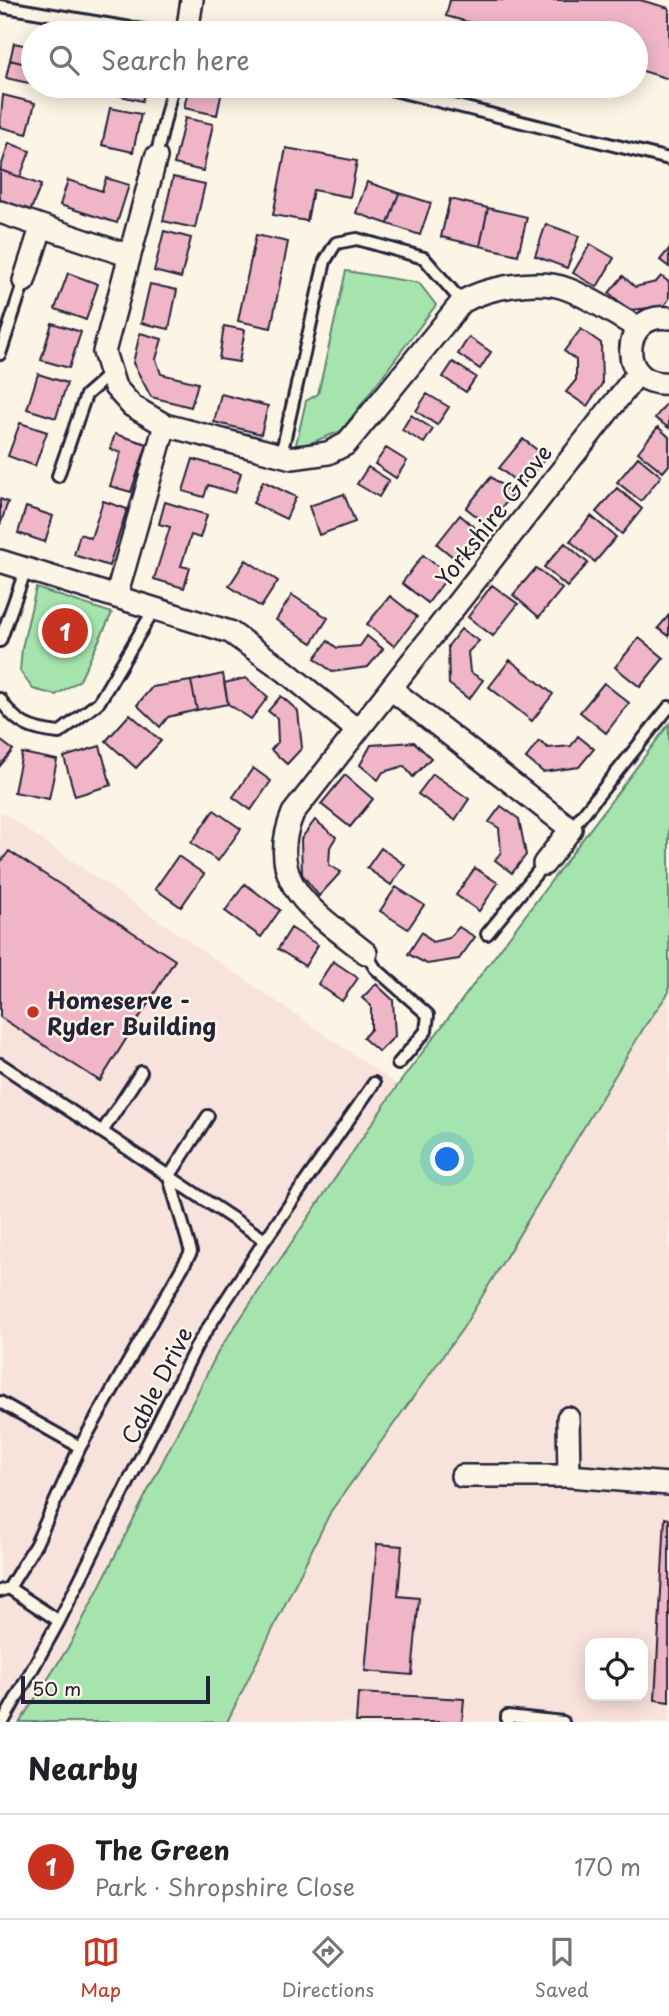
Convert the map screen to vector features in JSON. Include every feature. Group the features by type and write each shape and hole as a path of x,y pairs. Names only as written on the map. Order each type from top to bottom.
{"street":[{"path":"189,21 192,0"},
{"path":"156,157 127,255 104,352 115,387 132,406 165,425 292,458 327,453 346,444 463,302 475,294 515,285 566,288 639,328"},
{"path":"0,212 127,255"},
{"path":"24,281 41,228"},
{"path":"669,318 651,319 639,328 631,342 631,358 638,373 656,383 669,383"},
{"name":"Yorkshire Grove","path":"366,953 303,901 289,880 282,856 284,835 293,813 638,373"},
{"path":"116,597 165,425"},
{"path":"0,561 153,611 230,632 285,671 357,730"},
{"path":"391,689 571,829 544,864"},
{"path":"568,1419 569,1476"},
{"path":"462,1476 569,1476 669,1484"}],"lane":[{"path":"0,6 89,21"},
{"path":"156,157 170,98"},
{"path":"427,98 669,159"},
{"path":"281,455 325,261 336,243 357,239 424,258 463,302"},
{"path":"0,354 24,281"},
{"path":"58,476 86,395 110,374"},
{"path":"0,641 26,569"},
{"path":"0,699 12,717 32,730 59,733 99,702 153,611"},
{"path":"571,829 669,707"},
{"path":"488,934 544,864"},
{"path":"366,953 375,968 428,1014 426,1031 398,1064"},
{"path":"0,1064 265,1240"},
{"path":"102,1132 141,1072"},
{"name":"Cable Drive","path":"3,1722 59,1621 197,1345 265,1240 374,1083"},
{"path":"59,1621 5,1589 36,1544 80,1447 191,1252 169,1177 208,1116"},
{"path":"0,1402 80,1447"},
{"path":"507,1722 507,1716 563,1722"}],"shaded area":[{"path":"0,811 398,1085 219,1350 71,1643 20,1722 0,1722"},
{"path":"669,992 669,1722 227,1722 331,1511 463,1328 643,1029"}],"green space":[{"path":"346,271 419,283 436,305 341,431 295,449 306,401 318,394"},
{"path":"36,588 112,613 80,680 56,695 33,689 20,671 22,648"},
{"path":"669,724 669,992 643,1029 463,1328 331,1511 227,1722 20,1722 71,1643 219,1350 398,1085"}],"building":[{"path":"450,0 640,0 669,8 669,79 648,73 648,21 465,21 446,16"},
{"path":"14,43 21,44 21,63 10,60"},
{"path":"10,60 21,63 21,81 6,78"},
{"path":"3,95 35,103 27,134 0,127"},
{"path":"186,98 221,98 217,115 184,108"},
{"path":"110,108 141,114 133,152 102,145"},
{"path":"185,118 213,124 203,171 174,164"},
{"path":"9,143 30,151 20,177 0,170"},
{"path":"286,148 357,161 350,197 313,190 307,221 273,215"},
{"path":"0,170 41,185 30,212 0,201"},
{"path":"173,177 205,184 195,228 163,221"},
{"path":"106,178 129,185 117,223 60,205 68,180 102,191"},
{"path":"367,182 399,193 388,224 356,213"},
{"path":"399,193 431,203 420,235 388,224"},
{"path":"450,199 488,208 480,246 441,237"},
{"path":"488,208 527,217 518,255 480,246"},
{"path":"546,224 579,236 567,268 535,256"},
{"path":"164,231 191,238 181,278 154,271"},
{"path":"256,235 288,242 271,328 238,321"},
{"path":"590,244 614,258 597,287 573,273"},
{"path":"669,249 669,267 660,260"},
{"path":"68,273 98,284 86,320 55,309"},
{"path":"623,276 635,287 656,282 661,276 669,282 669,299 663,307 629,310 609,293"},
{"path":"150,284 177,290 169,329 141,323"},
{"path":"52,323 81,332 69,368 41,360"},
{"path":"224,326 245,330 239,362 219,359"},
{"path":"581,329 601,343 602,384 587,406 566,392 576,380 576,360 564,351"},
{"path":"140,333 162,339 156,359 161,374 198,383 191,407 151,397 133,363"},
{"path":"469,337 491,352 480,369 458,354"},
{"path":"453,362 476,377 466,392 443,377"},
{"path":"38,374 67,383 56,418 27,409"},
{"path":"221,394 268,406 261,434 214,422"},
{"path":"427,394 449,407 437,425 416,411"},
{"path":"669,400 669,428 655,418"},
{"path":"411,415 433,429 424,443 402,430"},
{"path":"20,423 47,432 35,466 8,456"},
{"path":"658,427 669,437 669,465 663,472 638,452"},
{"path":"115,434 147,444 131,492 110,486 121,452 110,449"},
{"path":"523,439 546,457 522,486 499,468"},
{"path":"386,448 407,461 396,478 375,464"},
{"path":"638,457 661,476 641,501 617,482"},
{"path":"193,459 241,473 235,493 208,485 204,497 183,491"},
{"path":"368,467 389,480 379,497 357,484"},
{"path":"491,477 513,494 488,525 466,508"},
{"path":"263,481 296,497 286,519 253,503"},
{"path":"617,488 642,509 622,534 596,512"},
{"path":"344,494 355,522 319,535 309,506"},
{"path":"0,499 8,502 0,525"},
{"path":"103,501 127,509 109,566 74,555 80,534 91,538"},
{"path":"165,502 207,515 200,538 191,535 181,566 190,568 184,588 154,579 170,527 159,524"},
{"path":"26,507 53,516 45,542 18,533"},
{"path":"460,515 480,532 458,561 437,544"},
{"path":"591,516 616,537 595,562 570,541"},
{"path":"565,543 588,563 567,587 544,567"},
{"path":"423,555 449,575 428,603 402,583"},
{"path":"246,560 278,581 261,607 229,586"},
{"path":"536,568 562,589 539,617 513,595"},
{"path":"492,585 518,604 493,636 468,617"},
{"path":"292,595 328,618 312,643 276,620"},
{"path":"390,596 417,617 394,646 367,624"},
{"path":"669,615 669,636 658,628"},
{"path":"461,629 479,641 468,652 470,672 483,680 469,699 449,684 448,646"},
{"path":"367,636 383,649 368,667 332,672 315,658 328,641 337,648 360,646"},
{"path":"639,638 664,658 640,687 615,667"},
{"path":"510,660 553,694 532,721 489,687"},
{"path":"223,674 228,704 197,710 191,681"},
{"path":"246,678 268,697 251,719 228,704 224,683"},
{"path":"191,681 197,710 168,717 160,727 137,705 152,687"},
{"path":"604,683 629,703 606,733 580,712"},
{"path":"281,696 298,711 302,748 287,764 271,750 278,742 277,718 268,711"},
{"path":"130,714 161,741 136,768 106,741"},
{"path":"578,736 594,749 579,767 543,772 526,758 539,741 548,748 571,746"},
{"path":"0,740 13,750 0,766"},
{"path":"414,742 431,758 413,777 404,766 383,772 378,780 360,765 371,745"},
{"path":"100,746 111,785 75,796 64,757"},
{"path":"22,753 57,760 49,799 14,792"},
{"path":"253,768 271,781 251,810 233,797"},
{"path":"433,774 469,799 455,820 418,794"},
{"path":"345,775 373,799 350,827 321,804"},
{"path":"501,806 519,819 526,855 512,873 495,860 501,852 499,828 489,822"},
{"path":"214,810 241,829 218,861 191,843"},
{"path":"315,820 336,837 330,847 329,865 341,872 319,896 302,874 301,839"},
{"path":"381,848 405,865 391,885 367,868"},
{"path":"9,851 175,960 100,1081 0,1017 0,863"},
{"path":"178,856 204,874 181,907 155,889"},
{"path":"475,868 498,883 479,911 456,895"},
{"path":"245,884 280,910 261,937 225,911"},
{"path":"396,887 424,905 408,929 380,911"},
{"path":"459,927 475,937 459,959 427,964 408,954 422,932 432,942 449,938"},
{"path":"291,928 318,945 305,966 278,949"},
{"path":"333,961 358,978 342,1001 318,984"},
{"path":"376,984 393,1000 395,1036 379,1052 363,1038 371,1029 371,1006 362,998"},
{"path":"665,1518 669,1519 669,1702 655,1700"},
{"path":"377,1544 402,1546 398,1596 419,1598 412,1675 365,1671"},
{"path":"358,1693 464,1699 462,1722 356,1722"}],"place":[{"name":"The Green","path":"65,631"},
{"name":"Homeserve - Ryder Building","path":"33,1012"}]}
